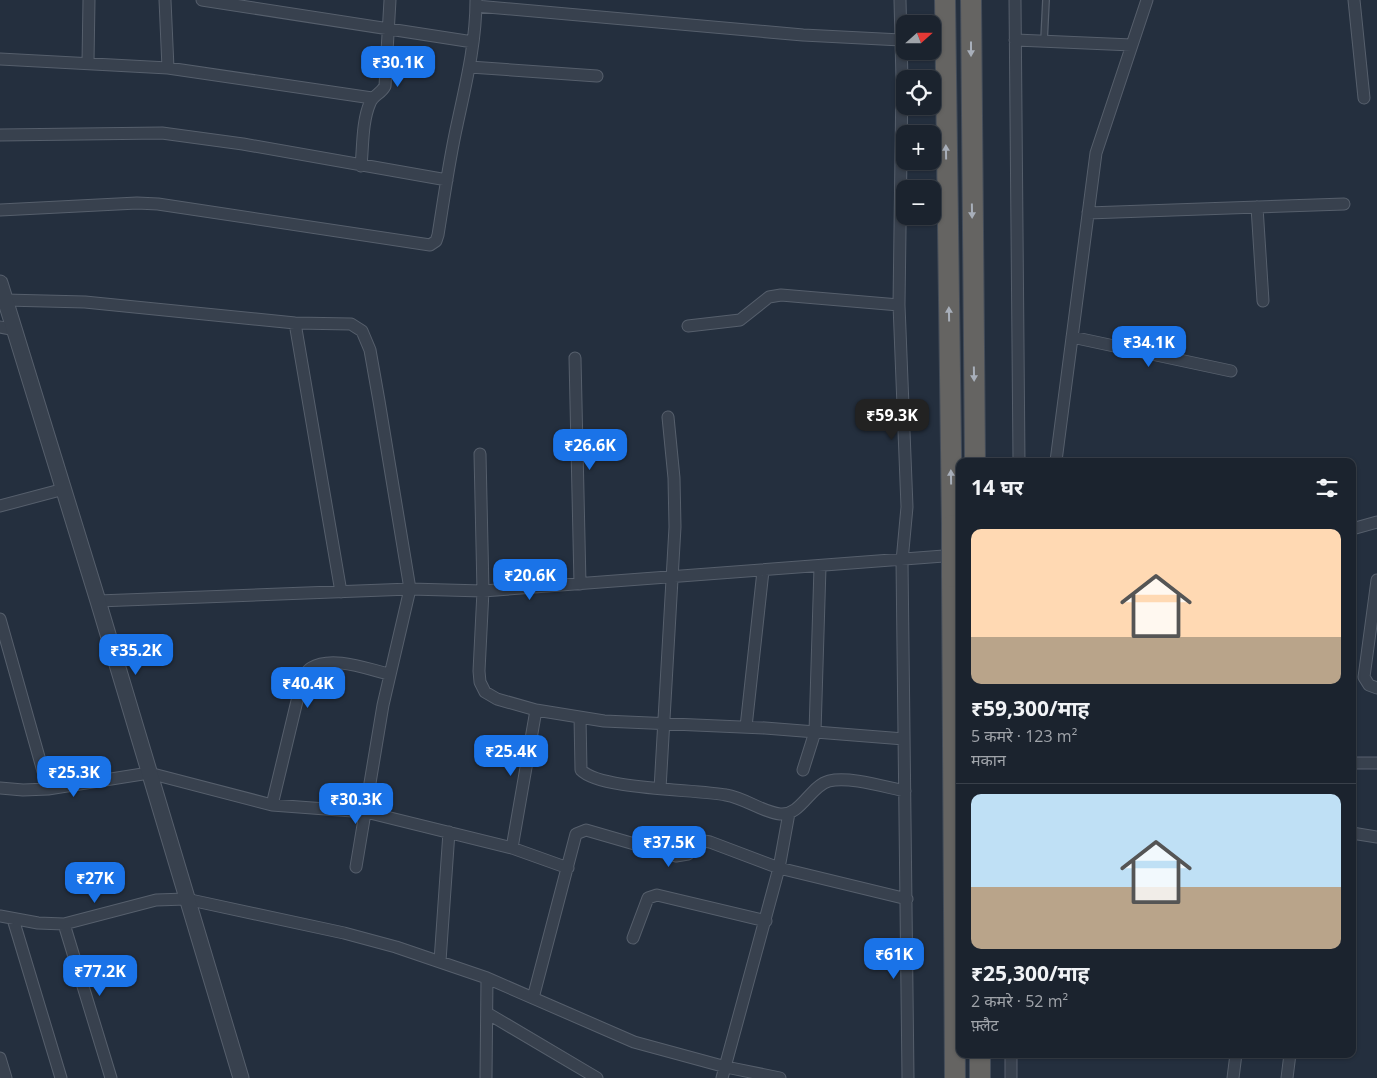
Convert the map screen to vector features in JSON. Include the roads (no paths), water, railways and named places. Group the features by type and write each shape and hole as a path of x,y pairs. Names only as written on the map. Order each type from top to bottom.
{"highway":[{"path":"945,0 952,525 955,1078"},
{"path":"971,0 975,458"},
{"path":"980,1058 980,1078"}],"street":[{"path":"88,0 88,62"},
{"path":"166,0 168,68"},
{"path":"202,0 473,42"},
{"path":"361,166 368,108 372,98 382,92 385,86 390,0"},
{"path":"900,0 900,15"},
{"path":"1015,0 1019,458"},
{"path":"1056,458 1096,153 1147,0"},
{"path":"1354,0 1364,98"},
{"path":"0,210 137,203 158,204 430,245 436,241 438,235 447,180 470,68 476,3 803,35 896,40"},
{"path":"1015,40 1132,45"},
{"path":"0,59 88,62 168,68 372,98"},
{"path":"901,60 899,305 907,506 902,561 908,1078"},
{"path":"470,68 597,76"},
{"path":"0,135 162,133 243,144 447,180"},
{"path":"1088,213 1344,204"},
{"path":"1258,207 1263,301"},
{"path":"0,283 5,300 7,328 64,489 241,1078"},
{"path":"688,326 740,320 769,297 781,296 899,305"},
{"path":"5,300 85,302 295,323 351,324 357,326 366,338 379,401 410,590 390,674 356,867"},
{"path":"295,323 341,592"},
{"path":"1072,337 1231,371"},
{"path":"574,358 580,584"},
{"path":"660,789 673,577 675,505 668,418"},
{"path":"480,454 483,591 479,672 485,692 497,699 536,710 624,723 746,727 904,739"},
{"path":"0,506 64,489"},
{"path":"1356,528 1377,522"},
{"path":"98,600 410,590 483,591 902,561 956,555"},
{"path":"804,770 815,732 820,567"},
{"path":"746,727 763,571"},
{"path":"1377,580 1364,677 1369,685 1377,688"},
{"path":"1,626 48,789"},
{"path":"272,805 302,680 309,669 321,664 340,664 390,674"},
{"path":"512,848 536,710"},
{"path":"580,717 579,761 580,770 585,775 630,786 727,795 779,814 789,813"},
{"path":"1356,763 1377,763"},
{"path":"0,788 23,790 48,789 149,772 272,805 366,812 512,848 568,868"},
{"path":"724,1073 766,921 779,868 789,813 819,785 829,781 841,779 905,791"},
{"path":"533,998 576,834 586,830 676,856 688,854 704,841 710,842 779,868 907,899"},
{"path":"440,961 449,832"},
{"path":"1356,834 1377,837"},
{"path":"633,938 646,903 652,895 766,921"},
{"path":"0,916 64,924 156,900 186,899 344,933 440,961 487,978 634,1042 724,1073 780,1078"},
{"path":"13,919 61,1078"},
{"path":"64,924 111,1078"},
{"path":"486,1078 487,978"},
{"path":"487,1013 597,1078"},
{"path":"0,1058 6,1078"},
{"path":"1011,1078 1012,1058"},
{"path":"1233,1078 1236,1058"},
{"path":"1287,1078 1290,1058"}],"lane":[{"path":"1044,41 1046,0"}]}
